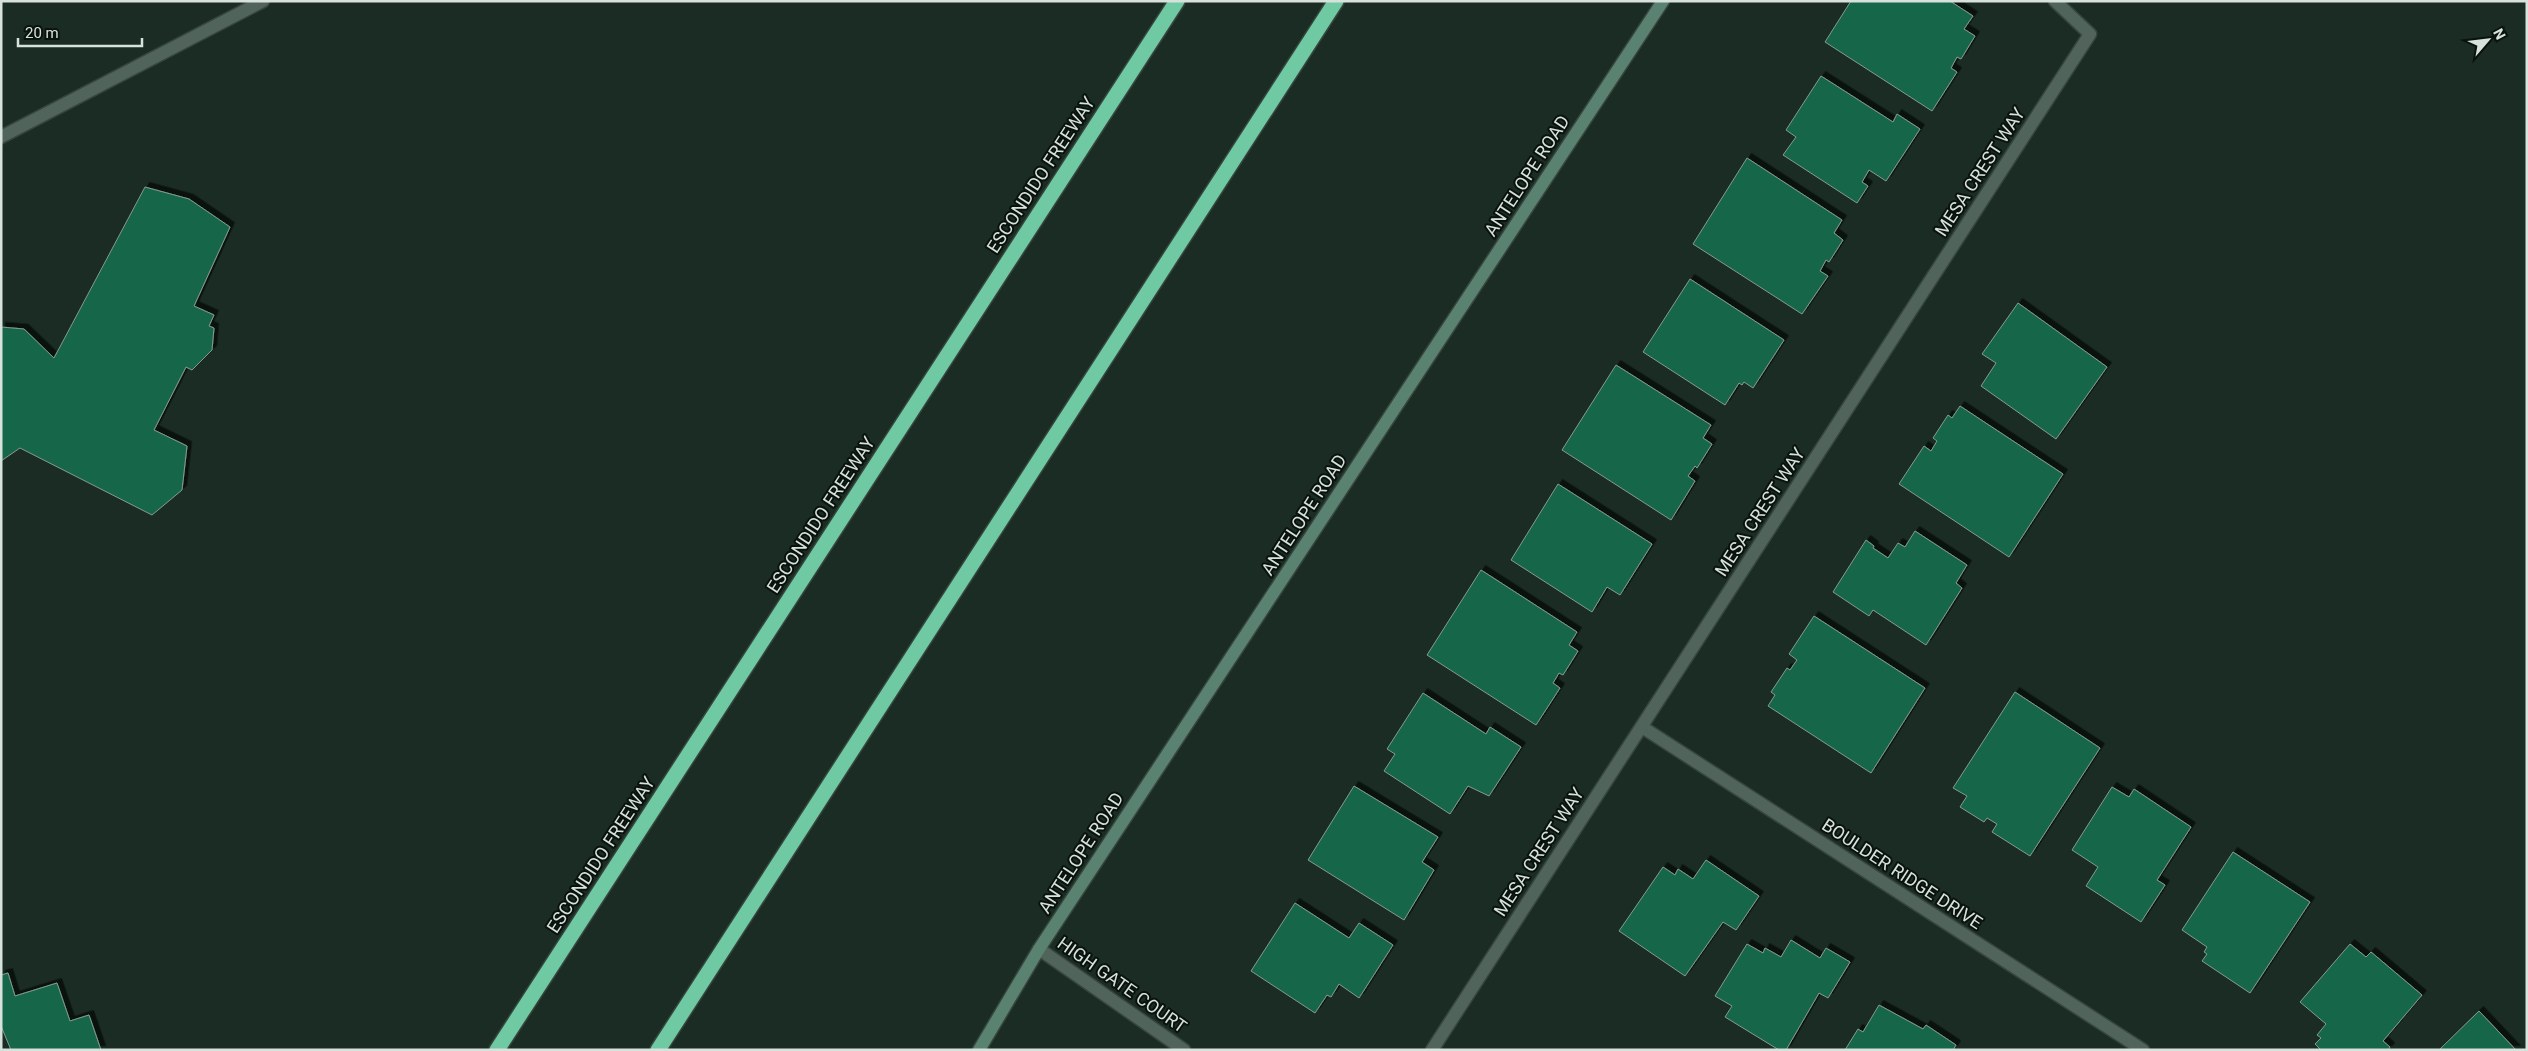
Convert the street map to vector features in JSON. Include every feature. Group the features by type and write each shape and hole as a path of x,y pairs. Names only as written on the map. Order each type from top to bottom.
{"highway":[{"name":"ESCONDIDO FREEWAY","path":"497,1050 1177,1"},
{"path":"658,1050 1336,1"}],"street":[{"path":"1,137 263,1"},
{"name":"ANTELOPE ROAD","path":"978,1050 1039,949 1663,1"},
{"name":"MESA CREST WAY","path":"1432,1050 2090,34 2055,1"},
{"name":"BOULDER RIDGE DRIVE","path":"1642,727 2143,1050"},
{"name":"HIGH GATE COURT","path":"1039,949 1184,1050"}],"building":[{"path":"1851,1 1950,1 1973,16 1964,29 1975,36 1961,59 1957,57 1951,68 1957,72 1932,111 1825,42"},
{"path":"1821,76 1893,122 1897,114 1920,129 1886,181 1869,170 1862,182 1868,186 1857,203 1783,155 1796,137 1786,130"},
{"path":"1747,158 1842,220 1834,233 1843,240 1829,262 1826,260 1820,271 1828,276 1802,314 1693,244"},
{"path":"145,187 189,199 230,227 194,306 214,315 209,326 214,328 212,350 192,370 186,367 154,430 187,446 182,490 152,515 20,448 1,461 1,327 24,329 54,358"},
{"path":"1690,279 1784,340 1753,388 1744,382 1742,385 1739,383 1725,405 1643,352"},
{"path":"2018,303 2107,367 2056,439 1981,386 1996,363 1982,354"},
{"path":"1616,365 1711,425 1703,438 1712,444 1697,468 1695,466 1688,476 1695,481 1671,520 1562,450"},
{"path":"1960,406 2063,474 2009,557 1899,484 1924,446 1931,451 1937,441 1933,438 1948,415 1952,418"},
{"path":"1558,484 1652,544 1620,595 1607,587 1592,612 1511,560"},
{"path":"1915,531 1967,565 1956,583 1962,588 1926,645 1873,610 1869,616 1833,592 1866,540 1874,546 1873,548 1888,558 1898,543 1905,547"},
{"path":"1481,570 1577,632 1569,645 1578,651 1563,675 1559,673 1553,683 1560,688 1536,725 1427,655"},
{"path":"1814,616 1925,688 1871,773 1768,706 1775,695 1771,692 1787,668 1790,670 1797,660 1789,654"},
{"path":"2015,692 2100,748 2030,856 1992,832 1997,824 1987,818 1984,822 1960,807 1967,796 1953,788"},
{"path":"1423,693 1486,734 1490,727 1521,747 1489,796 1468,786 1450,814 1384,771 1395,754 1387,749"},
{"path":"1354,786 1438,837 1422,862 1434,870 1404,920 1308,860"},
{"path":"2112,787 2129,797 2134,789 2191,827 2157,880 2165,885 2141,922 2086,886 2098,867 2072,850"},
{"path":"2233,852 2310,902 2250,993 2202,961 2207,954 2204,952 2207,947 2182,930"},
{"path":"1706,860 1759,896 1736,930 1723,922 1685,976 1619,931 1663,867 1675,875 1678,869 1693,879"},
{"path":"1295,903 1349,938 1359,923 1393,945 1359,998 1339,984 1331,997 1327,995 1315,1013 1251,971"},
{"path":"1791,940 1820,958 1826,948 1850,962 1828,998 1819,993 1786,1050 1779,1050 1725,1017 1732,1006 1715,996 1747,944 1763,953 1765,948 1781,957"},
{"path":"2350,944 2366,957 2371,952 2422,995 2383,1041 2390,1047 2388,1050 2321,1050 2315,1044 2321,1038 2317,1035 2326,1024 2300,1002"},
{"path":"8,973 15,996 57,983 70,1021 89,1015 101,1050 11,1050 1,1026 1,975"},
{"path":"1879,1005 1923,1029 1926,1025 1956,1045 1953,1050 1845,1050 1858,1029 1863,1032"},
{"path":"2479,1011 2516,1050 2439,1050"}]}
